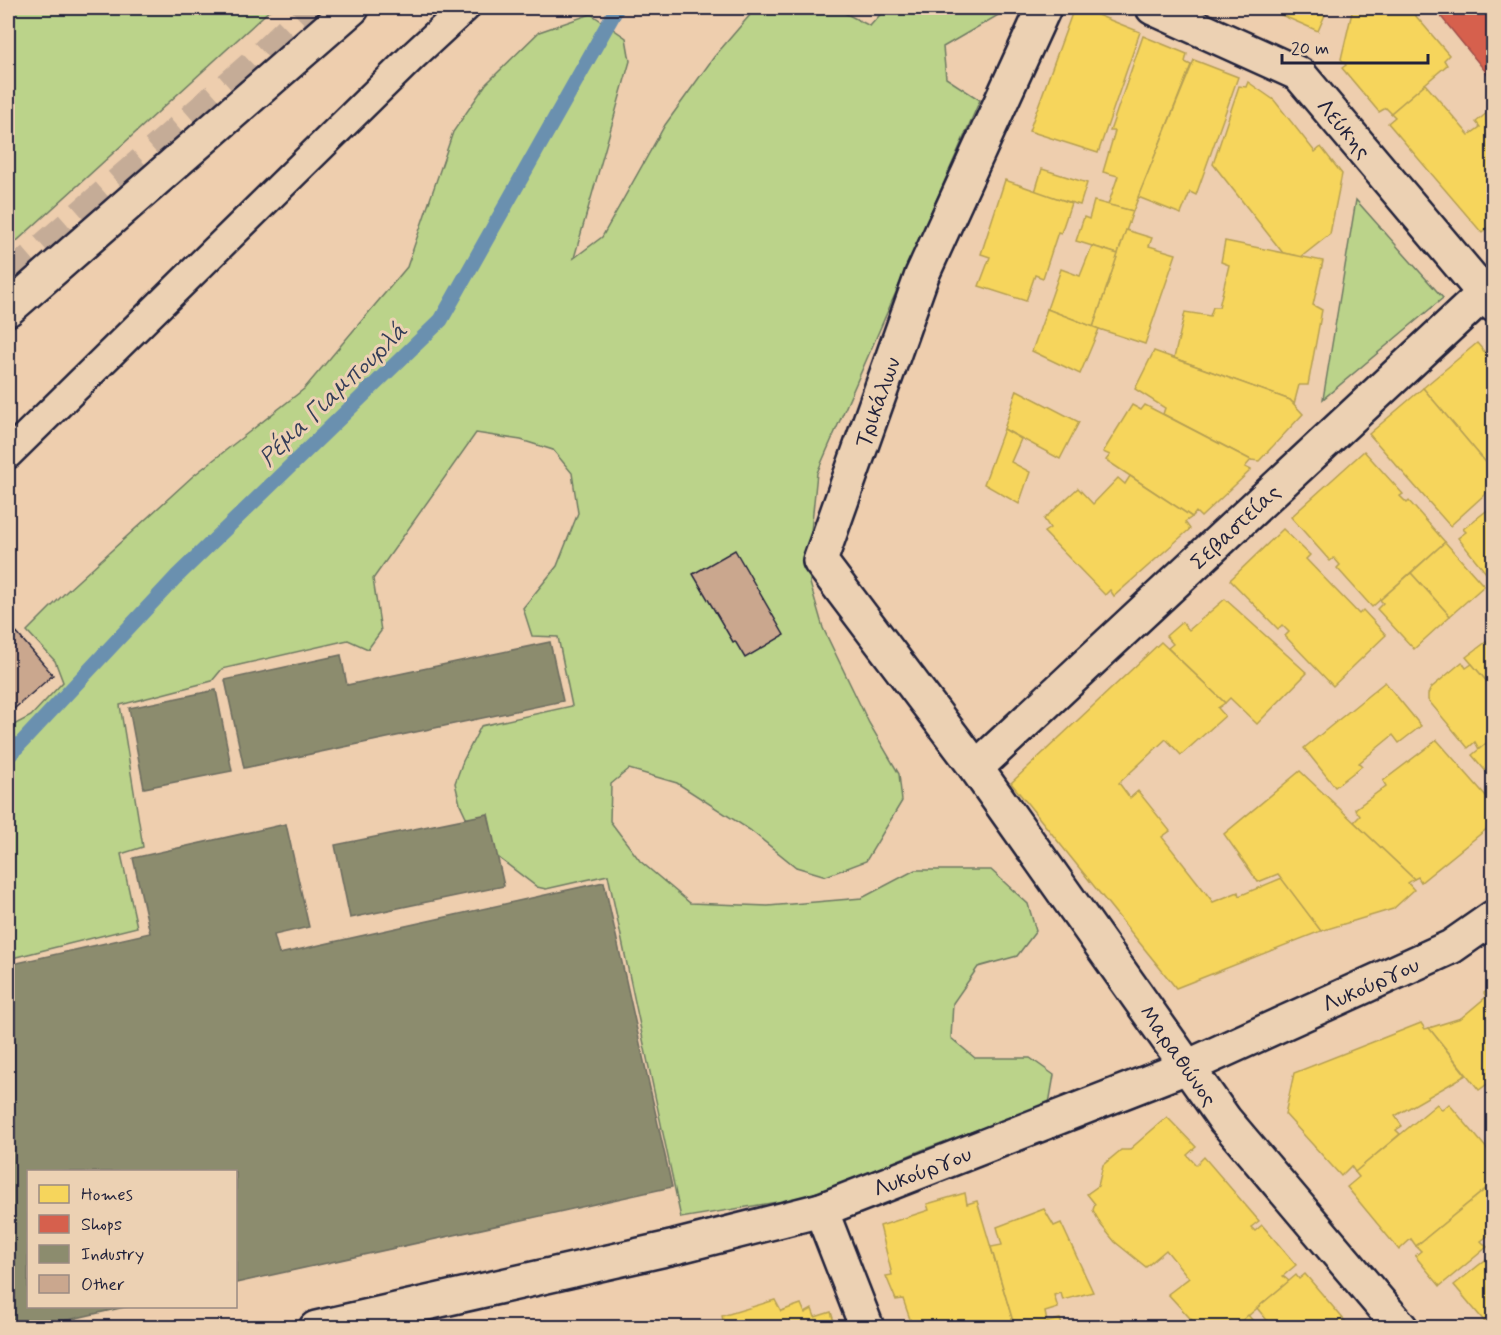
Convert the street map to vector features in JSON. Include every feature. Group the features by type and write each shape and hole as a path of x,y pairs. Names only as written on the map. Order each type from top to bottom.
{"street":[{"path":"8,309 352,8"},
{"name":"Τρικάλων","path":"976,768 820,561 922,275 1044,8"},
{"name":"Λεύκης","path":"1153,8 1299,74 1490,295"},
{"name":"Σεβαστείας","path":"976,768 1490,295"},
{"name":"Μαραθώνος","path":"976,768 1225,1120 1401,1328"},
{"name":"Λυκούργου","path":"316,1328 361,1322 821,1210 1187,1067 1451,947 1494,917"},
{"path":"821,1210 867,1328"}],"lane":[{"path":"8,454 411,57 465,8"}],"green space":[{"path":"8,8 272,8 8,249"},
{"path":"756,8 835,8 870,26 886,8 1007,8 943,47 946,78 980,100 817,473 810,541 810,583 823,628 869,723 899,774 902,801 866,861 826,876 796,867 750,830 677,783 629,769 611,784 610,821 640,861 690,903 768,906 862,898 915,870 991,870 1028,904 1036,931 1017,956 978,967 953,1003 951,1038 975,1058 1030,1058 1054,1075 1049,1104 922,1150 813,1196 681,1218 608,875 546,889 537,887 478,842 460,804 455,783 463,761 481,726 572,706 558,637 532,636 523,608 557,566 578,513 572,473 553,450 521,440 476,433 373,579 381,631 368,649 348,640 222,669 212,681 120,705 143,847 121,854 137,927 8,959 8,728 31,716 63,682 55,661 27,631 66,592 193,476 304,389 407,267 453,132 486,84 539,32 591,14 626,38 630,61 574,258 602,237 665,125 714,57"},
{"path":"1356,200 1443,298 1323,399"}],"building: Homes":[{"path":"1074,8 1080,8 1140,32 1098,153 1029,131"},
{"path":"1265,8 1328,8 1318,31"},
{"path":"1353,8 1409,8 1449,55 1444,60 1447,65 1391,113 1386,108 1379,112 1342,68 1346,65 1341,59"},
{"path":"1143,36 1187,54 1185,62 1191,65 1133,211 1108,205 1118,176 1103,172 1115,131 1110,131"},
{"path":"1194,60 1238,77 1196,195 1190,192 1181,214 1138,197"},
{"path":"1248,82 1274,100 1315,152 1321,147 1342,174 1330,234 1301,257 1283,253 1213,164 1239,86 1246,87"},
{"path":"1425,84 1469,135 1480,127 1476,122 1494,107 1494,233 1488,227 1482,233 1388,123 1395,117 1391,113"},
{"path":"1042,169 1087,183 1080,205 1035,192"},
{"path":"1005,180 1071,203 1061,233 1058,232 1043,278 1035,275 1026,301 979,286 990,257 981,254"},
{"path":"1094,201 1133,211 1118,254 1076,241 1084,217 1089,219"},
{"path":"1126,230 1152,238 1149,246 1176,254 1145,344 1093,327"},
{"path":"1225,241 1323,261 1313,305 1322,310 1308,385 1299,385 1294,404 1290,400 1174,358 1185,312 1210,316 1213,307 1219,307 1229,265 1221,262"},
{"path":"1092,246 1118,254 1093,327 1047,309 1061,269 1080,276"},
{"path":"1047,309 1099,329 1080,374 1032,351"},
{"path":"1477,343 1494,363 1494,472 1423,388"},
{"path":"1154,351 1290,400 1303,414 1259,461 1251,460 1163,414 1165,408 1135,389"},
{"path":"1423,388 1494,472 1494,486 1450,526 1369,434"},
{"path":"1017,390 1079,422 1060,459 1004,429"},
{"path":"1132,405 1141,410 1145,405 1251,460 1245,467 1251,470 1201,517 1196,512 1192,517 1106,460 1110,455 1103,452"},
{"path":"1004,429 1021,439 1011,462 1030,472 1019,504 984,484"},
{"path":"1364,451 1403,494 1400,496 1407,503 1409,501 1445,542 1372,607 1337,568 1340,565 1334,558 1330,561 1291,517"},
{"path":"1130,476 1192,517 1185,522 1190,529 1114,596 1110,590 1105,595 1044,532 1050,528 1044,519 1078,488 1093,504 1118,478 1125,484"},
{"path":"1494,505 1494,575 1490,578 1458,538 1466,532 1463,529"},
{"path":"1283,529 1310,555 1306,559 1359,614 1363,610 1386,635 1333,686 1285,636 1289,632 1282,625 1278,629 1230,580"},
{"path":"1445,542 1484,586 1450,616 1411,573"},
{"path":"1411,573 1450,616 1414,649 1377,609 1383,603 1380,600"},
{"path":"1225,599 1307,673 1257,724 1230,698 1225,703 1168,648 1173,644 1166,636 1182,622 1189,630"},
{"path":"1494,636 1494,690 1466,657"},
{"path":"1161,642 1225,703 1218,708 1225,716 1181,755 1166,739 1119,783 1130,798 1138,791 1170,831 1162,837 1213,902 1238,892 1239,896 1282,878 1321,931 1176,988 1011,783"},
{"path":"1462,662 1466,668 1472,664 1494,690 1494,737 1479,749 1475,742 1468,748 1428,700 1431,688"},
{"path":"1385,682 1421,726 1399,743 1393,735 1359,763 1362,766 1335,787 1304,748"},
{"path":"1494,737 1494,781 1472,755"},
{"path":"1437,740 1494,805 1492,814 1494,823 1421,882 1418,877 1414,879 1354,822 1360,816 1355,809 1386,786 1383,781"},
{"path":"1300,771 1414,879 1408,883 1414,890 1393,909 1321,931 1278,874 1258,882 1224,834"},
{"path":"1494,986 1494,1079 1479,1090 1429,1028 1461,1018 1486,997 1484,993"},
{"path":"1421,1023 1425,1029 1429,1028 1466,1075 1395,1116 1402,1126 1396,1130 1400,1134 1355,1172 1351,1166 1341,1176 1285,1114 1294,1073"},
{"path":"1437,1104 1442,1110 1449,1104 1494,1157 1492,1170 1494,1182 1416,1246 1411,1239 1399,1250 1347,1187 1359,1177 1355,1172"},
{"path":"1167,1117 1196,1147 1187,1155 1196,1165 1204,1157 1259,1221 1251,1227 1255,1231 1262,1225 1296,1265 1283,1276 1289,1281 1234,1328 1199,1328 1168,1294 1189,1278 1166,1250 1146,1267 1115,1242 1101,1225 1093,1210 1095,1204 1087,1194 1098,1186 1103,1165 1121,1150 1129,1150"},
{"path":"1492,1184 1494,1186 1494,1201 1491,1203 1494,1206 1494,1231 1481,1241 1487,1247 1440,1286 1415,1256 1421,1251 1416,1246"},
{"path":"965,1193 967,1204 977,1201 1015,1328 913,1328 903,1299 896,1300 886,1276 892,1275 880,1226 929,1210 927,1204"},
{"path":"1044,1209 1054,1226 1061,1223 1093,1292 1063,1300 1061,1293 1054,1295 1058,1308 1045,1312 1047,1322 1060,1319 1063,1328 1015,1328 991,1247 1002,1245 997,1227"},
{"path":"1494,1253 1494,1328 1490,1328 1454,1285"},
{"path":"1305,1274 1351,1328 1269,1328 1271,1325 1257,1308 1296,1275 1299,1279"},
{"path":"775,1300 781,1311 801,1304 805,1313 812,1309 815,1317 831,1312 836,1328 725,1328 722,1316"},
{"path":"1248,1315 1259,1328 1234,1328"}],"building: Shops":[{"path":"1434,8 1494,8 1494,82"}],"building: Industry":[{"path":"550,642 563,701 244,768 225,680 341,655 347,685"},
{"path":"216,690 232,771 144,788 129,708"},
{"path":"488,814 504,886 350,918 335,845"},
{"path":"286,824 309,927 274,935 279,954 604,882 672,1187 237,1283 237,1170 27,1170 27,1308 120,1308 33,1328 8,1328 8,965 150,933 133,858"}],"building: Other":[{"path":"735,550 784,635 745,658 693,574"},
{"path":"8,623 53,675 8,714"}],"waterway":[{"name":"Ρέμα Γιαμπουρλά","path":"8,757 176,577 441,320 617,8"}],"tunnel":[{"path":"8,281 253,67 314,8"}]}
